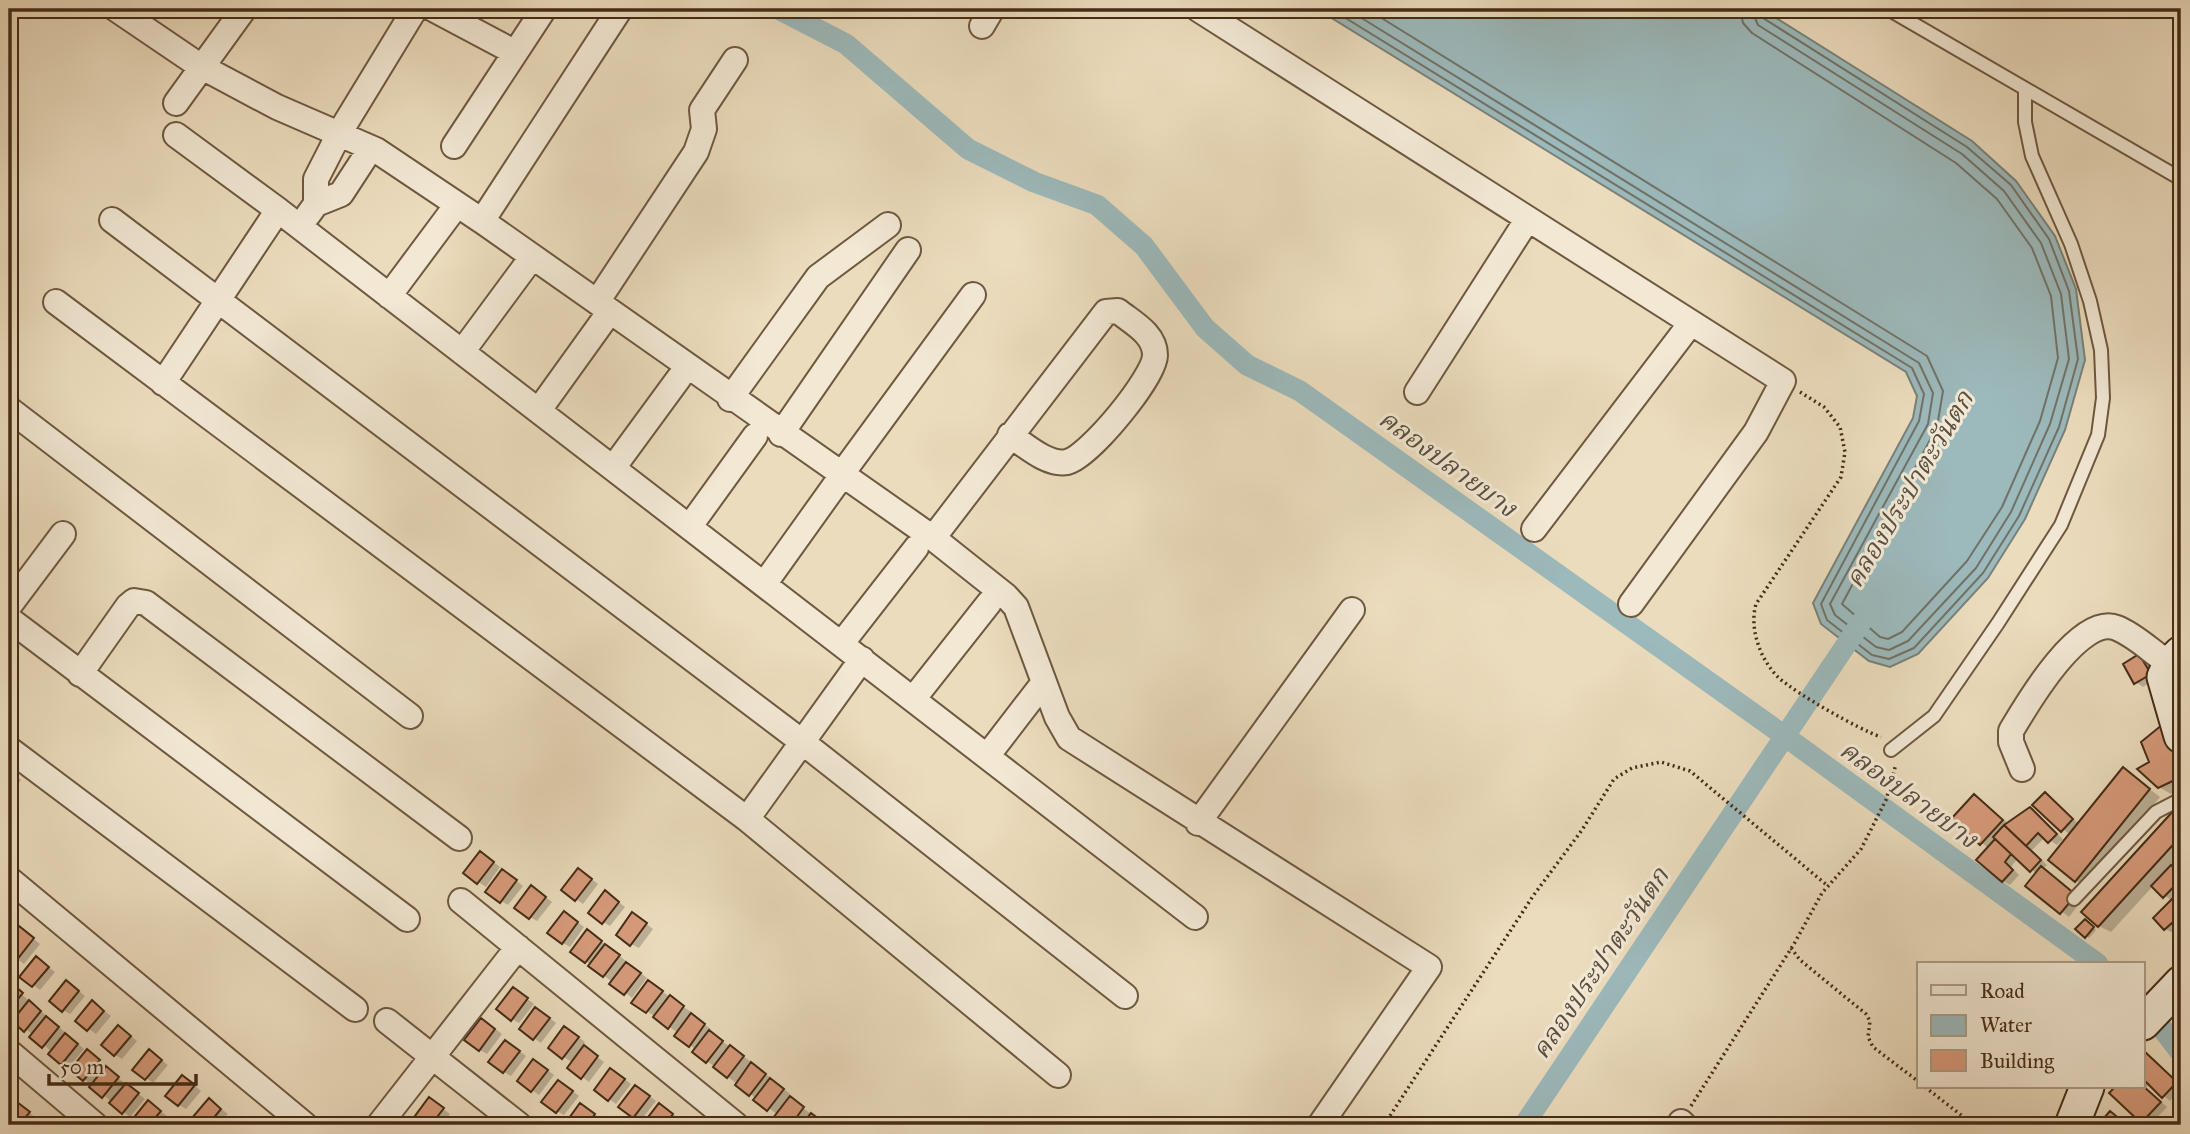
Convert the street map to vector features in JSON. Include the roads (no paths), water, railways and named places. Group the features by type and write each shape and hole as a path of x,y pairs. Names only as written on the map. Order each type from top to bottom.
{"street":[{"path":"116,9 200,66 277,107 340,132 371,148 482,221 600,312 781,434 924,543 1006,596 1016,607 1057,717 1069,738 1429,967 1321,1125"},
{"path":"176,103 200,66 244,9"},
{"path":"316,204 316,179 340,132 415,9"},
{"path":"433,9 514,52"},
{"path":"454,146 544,9"},
{"path":"482,221 620,9"},
{"path":"1198,9 1783,381 1756,432 1631,604"},
{"path":"539,410 696,152 704,129 702,110 734,60"},
{"path":"176,135 765,583 1195,917"},
{"path":"300,227 316,204 341,194 371,148"},
{"path":"163,383 278,210"},
{"path":"389,296 453,210"},
{"path":"112,220 801,741 1125,996"},
{"path":"1417,392 1527,220"},
{"path":"730,399 818,277 888,225"},
{"path":"781,434 908,250"},
{"path":"462,352 527,264"},
{"path":"765,583 973,295"},
{"path":"56,302 521,647 747,819 1058,1075"},
{"path":"842,643 1106,313 1111,310 1118,312 1145,332 1153,343 1155,357 1151,370 1131,399 1082,454 1069,462 1049,460 1010,435"},
{"path":"1534,529 1691,323"},
{"path":"613,468 679,378"},
{"path":"9,409 410,716"},
{"path":"690,526 755,436"},
{"path":"9,606 63,534"},
{"path":"80,674 128,606 134,601 146,603 459,838"},
{"path":"914,698 989,603"},
{"path":"1198,822 1352,610"},
{"path":"9,619 407,919"},
{"path":"2022,769 2011,742 2011,731 2064,653 2080,637 2097,627 2116,627 2176,659 2164,677 2181,736"},
{"path":"747,819 862,659"},
{"path":"988,755 1038,690"},
{"path":"9,749 355,1009"},
{"path":"9,879 305,1125"},
{"path":"461,901 736,1125"},
{"path":"379,1125 518,947"},
{"path":"2144,1022 2175,990"},
{"path":"387,1021 519,1125"},
{"path":"9,1052 95,1125"},
{"path":"2072,1125 2087,1088"}],"lane":[{"path":"1888,9 2181,179"},
{"path":"1891,750 1934,716 1998,623 2061,525 2098,435 2103,398 2101,350 2090,301 2071,244 2032,156 2025,122 2025,90"},
{"path":"2074,899 2156,812 2181,799"}],"water":[{"path":"1317,9 1762,9 1972,141 2016,181 2055,236 2076,289 2085,360 2065,430 2025,519 1988,578 1918,654 1890,667 1869,661 1821,624 1813,603 1913,418 1917,396 1906,372"}],"waterway":[{"name":"คลองปลายบาง","path":"778,9 846,44 968,149 1034,182 1097,205 1144,246 1205,328 1247,365 1300,391 1786,737 2095,962"},
{"name":"คลองประปาตะวันตก","path":"1524,1125 1862,621"},
{"name":"คลองปลายบาง","path":"2144,1005 2181,1053"}]}
